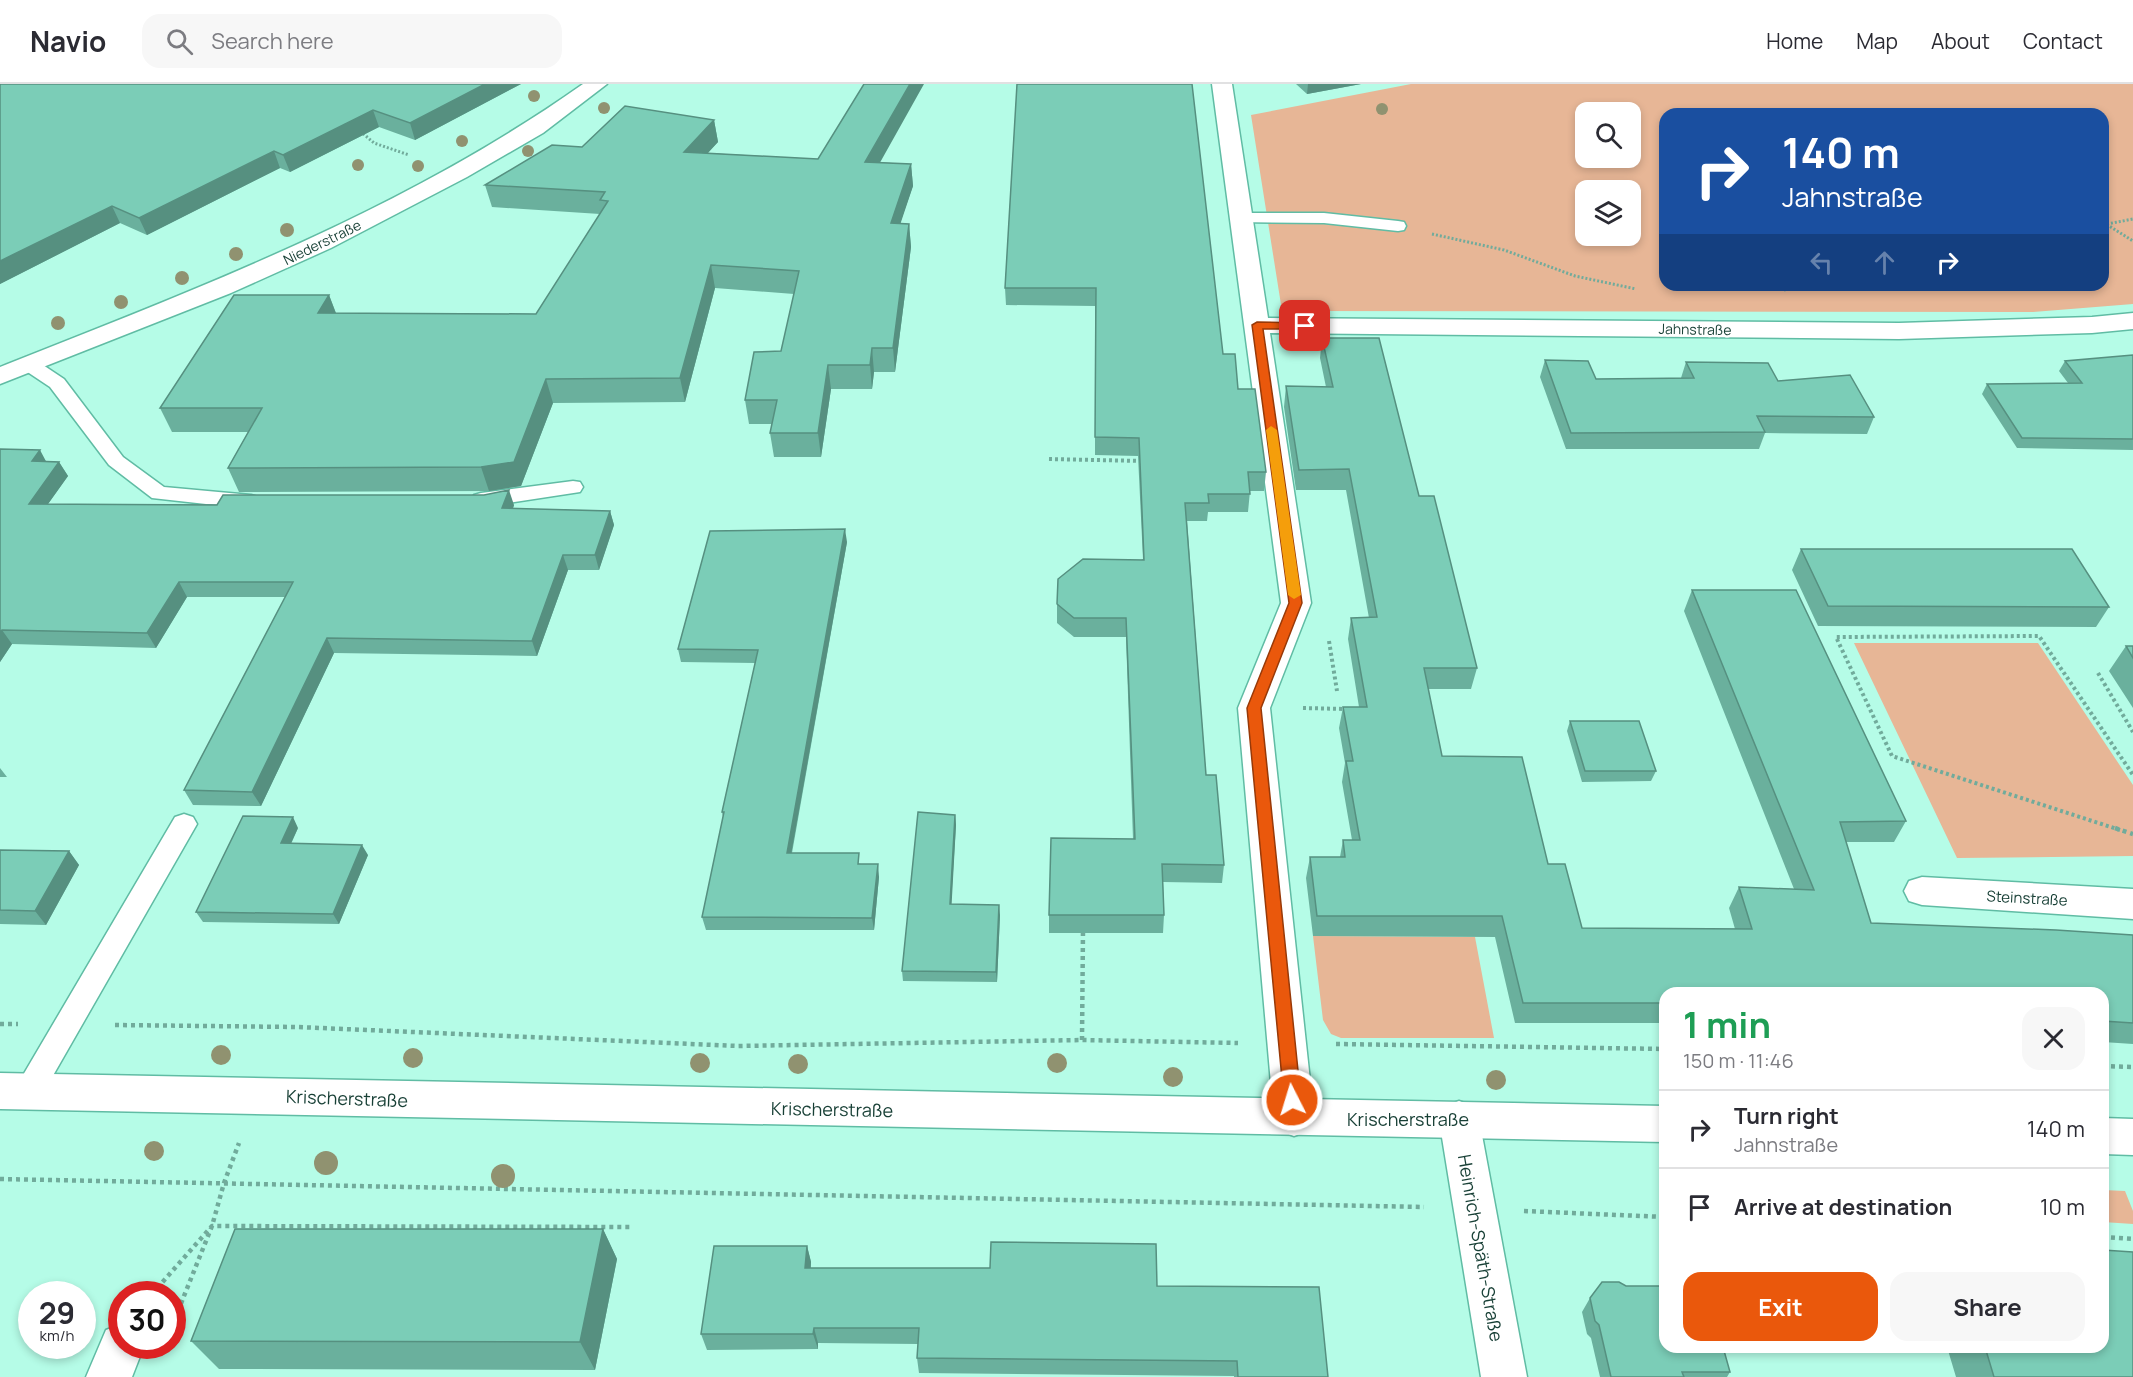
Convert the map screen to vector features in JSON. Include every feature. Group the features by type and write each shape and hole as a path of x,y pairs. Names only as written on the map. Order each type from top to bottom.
{"street":[{"name":"Niederstraße","path":"0,376 222,288 323,243 535,128 597,84"},
{"path":"1222,84 1296,603 1254,708 1294,1118"},
{"name":"Jahnstraße","path":"1257,325 1899,331 2092,325 2133,321"},
{"name":"Steinstraße","path":"1922,891 2133,904"},
{"name":"Krischerstraße","path":"15,1091 609,1105 1659,1124"},
{"name":"Heinrich-Späth-Straße","path":"1460,1119 1473,1208 1504,1377"},
{"path":"2109,1136 2133,1137"},
{"path":"109,1377 117,1359"}],"lane":[{"path":"1242,218 1324,218 1398,226"},
{"path":"30,365 57,383 116,461 159,493 246,502 269,502"},
{"path":"465,500 489,500 573,487"},
{"path":"15,1091 69,1025 184,824"}],"path":[{"path":"357,129 374,143 408,155"},
{"path":"2109,224 2133,219"},
{"path":"1398,226 1504,250 1575,276 1638,290"},
{"path":"2109,227 2133,241"},
{"path":"1049,459 1145,462"},
{"path":"1328,633 1337,691"},
{"path":"2133,775 2039,636 1836,637 1892,756 2133,834"},
{"path":"2098,673 2133,732"},
{"path":"1254,708 1348,709"},
{"path":"1082,1040 1083,929"},
{"path":"0,1024 297,1027 738,1046 1082,1040 1659,1049"},
{"path":"2109,1066 2133,1067"},
{"path":"186,1291 212,1226 224,1183 258,1095"},
{"path":"0,1179 1473,1208 1659,1217"},
{"path":"163,1281 212,1226 630,1227"},
{"path":"352,1237 355,1226"},
{"path":"531,1238 534,1227"},
{"path":"2109,1237 2133,1239"}],"shaded area":[{"path":"1411,84 2133,84 2133,304 2033,312 1282,311 1251,115"},
{"path":"1854,643 2038,643 2133,785 2133,856 1957,858"},
{"path":"1313,936 1475,937 1494,1038 1341,1038 1331,1034 1323,1020"},
{"path":"2109,1190 2125,1191 2133,1211 2133,1224 2109,1222"}],"building":[{"path":"0,84 485,84 410,123 373,110 283,155 274,151 139,218 112,206 0,261"},
{"path":"864,84 910,84 865,162 911,164 891,223 909,224 893,348 872,348 870,365 828,365 818,433 770,433 777,400 745,400 754,352 781,351 799,271 711,265 680,378 546,379 514,462 481,467 228,468 262,408 160,408 234,295 329,295 318,313 536,314 608,201 600,200 605,192 485,185 552,145 582,147 625,106 714,120 684,152 818,159"},
{"path":"1017,84 1192,84 1223,354 1235,354 1238,389 1255,389 1266,472 1248,472 1250,494 1208,494 1209,503 1185,503 1206,775 1216,775 1224,865 1162,864 1164,915 1049,915 1051,838 1135,839 1126,618 1074,618 1057,604 1058,579 1083,559 1144,560 1139,438 1095,437 1096,288 1005,288"},
{"path":"1322,338 1379,338 1419,496 1434,496 1477,668 1424,668 1442,756 1522,757 1548,864 1565,864 1582,928 1752,929 1739,887 1814,890 1692,590 1796,590 1906,821 1840,822 1871,923 2133,935 2133,1023 2109,1021 2109,987 1659,987 1659,1003 1523,1003 1502,916 1317,916 1310,857 1345,857 1343,840 1360,840 1346,761 1353,761 1343,707 1367,707 1351,618 1377,617 1349,469 1299,470 1286,386 1333,387"},
{"path":"2133,355 2133,439 2022,438 1987,384 2082,383 2065,361"},
{"path":"1545,360 1588,361 1596,379 1694,378 1686,362 1768,363 1778,381 1850,375 1874,417 1757,416 1765,432 1571,433"},
{"path":"0,449 40,450 32,461 59,462 29,504 217,505 223,495 484,495 509,490 502,508 610,511 595,555 563,555 532,641 327,638 252,792 184,790 293,582 179,582 147,633 2,630 0,632"},
{"path":"845,529 787,853 859,853 858,864 878,864 872,918 702,917 724,812 722,812 758,650 678,649 710,531"},
{"path":"1801,549 2072,549 2109,607 1828,606"},
{"path":"2126,646 2133,646 2133,658"},
{"path":"1570,721 1639,721 1656,771 1585,771"},
{"path":"918,812 955,815 950,904 999,905 996,972 902,971"},
{"path":"243,816 293,817 281,843 362,845 333,914 196,912"},
{"path":"0,850 69,851 35,911 0,910"},
{"path":"235,1229 603,1229 580,1342 191,1341"},
{"path":"991,1242 1156,1244 1157,1286 1319,1287 1328,1377 1238,1377 1237,1361 917,1358 919,1328 814,1328 813,1334 701,1334 714,1246 807,1246 805,1268 990,1268"},
{"path":"2109,1250 2133,1252 2133,1377 1994,1377 1987,1353 2109,1353"},
{"path":"1602,1282 1619,1282 1626,1286 1659,1286 1659,1353 1725,1353 1730,1372 1682,1372 1684,1377 1611,1377 1590,1298"}],"slow traffic":[{"path":"1271,430 1294,595"}],"route":[{"path":"1292,1100 1254,708 1296,603 1257,325 1305,326"}]}
